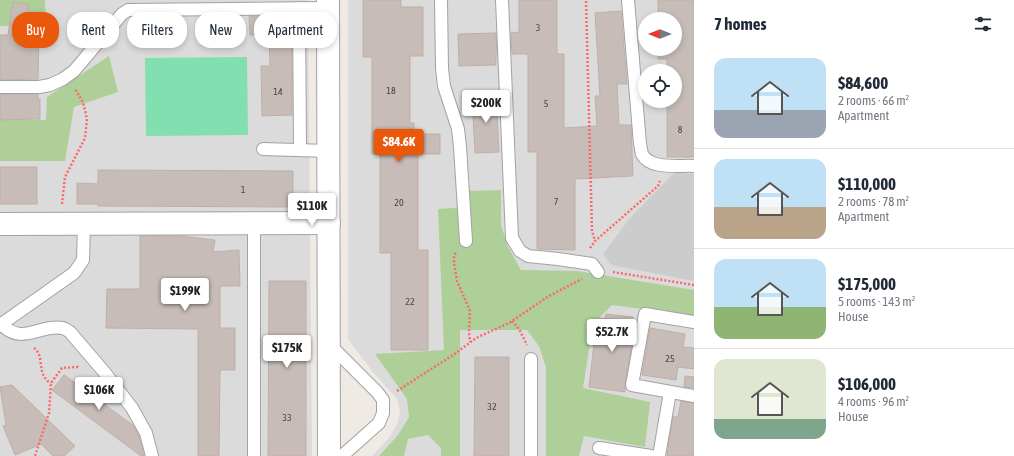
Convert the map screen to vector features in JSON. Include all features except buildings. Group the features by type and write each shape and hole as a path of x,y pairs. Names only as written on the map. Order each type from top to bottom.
{"street":[{"path":"328,4 330,456"},
{"path":"0,224 329,223"}],"lane":[{"path":"441,0 442,68 444,86 458,129 466,241"},
{"path":"502,0 512,238 520,251 528,256 592,264 598,272"},
{"path":"628,0 640,144 643,154 650,162 658,165 694,166"},
{"path":"0,87 38,87 50,85 67,76 74,71 122,14 128,10 300,8 328,4"},
{"path":"300,8 300,150"},
{"path":"263,149 328,151"},
{"path":"84,224 83,260 74,273 1,325 7,330 18,334 26,334 52,328 63,328 70,332 105,373 132,408 146,433 152,456"},
{"path":"254,224 254,456"},
{"path":"694,322 645,314 632,385 694,396"},
{"path":"329,344 377,392 383,400 383,413 379,423 342,456"},
{"path":"531,359 531,456"},
{"path":"659,456 670,392"},
{"path":"599,448 651,456"}],"path":[{"path":"586,1 592,231 596,241"},
{"path":"59,224 65,177 85,138 87,119 83,102 67,76"},
{"path":"582,262 585,254 596,241 658,186 662,174 662,165"},
{"path":"466,241 464,246 454,255 454,263 457,281 470,311 468,332 470,343"},
{"path":"383,400 456,353 476,338 512,321 549,296 573,283 598,272 609,271 694,285"},
{"path":"512,321 519,329 526,342 531,359"},
{"path":"18,334 36,350 42,363 42,370 45,378 51,383"},
{"path":"35,456 48,413 51,383 62,368 78,367 84,372"}],"shaded area":[{"path":"0,0 308,0 308,12 254,12 254,48 308,48 312,456 0,456"},
{"path":"348,0 694,0 694,456 372,456 388,439 398,423 400,410 397,399 372,371 348,339"},
{"path":"675,172 694,174 694,281 611,265 603,254 630,218"}],"green space":[{"path":"0,0 45,0 45,12 12,12 12,26 0,26"},
{"path":"109,56 118,92 74,107 65,161 0,161 0,120 46,120 47,97"},
{"path":"247,57 248,135 146,136 145,58"},
{"path":"501,190 501,225 508,247 521,270 577,271 694,290 694,316 612,305 593,324 583,388 650,402 645,447 584,436 579,456 546,456 546,367 539,346 527,330 460,330 460,456 441,456 441,448 428,435 408,439 404,456 379,456 398,435 409,417 407,399 375,354 444,350 438,209 471,207 469,191"}]}
